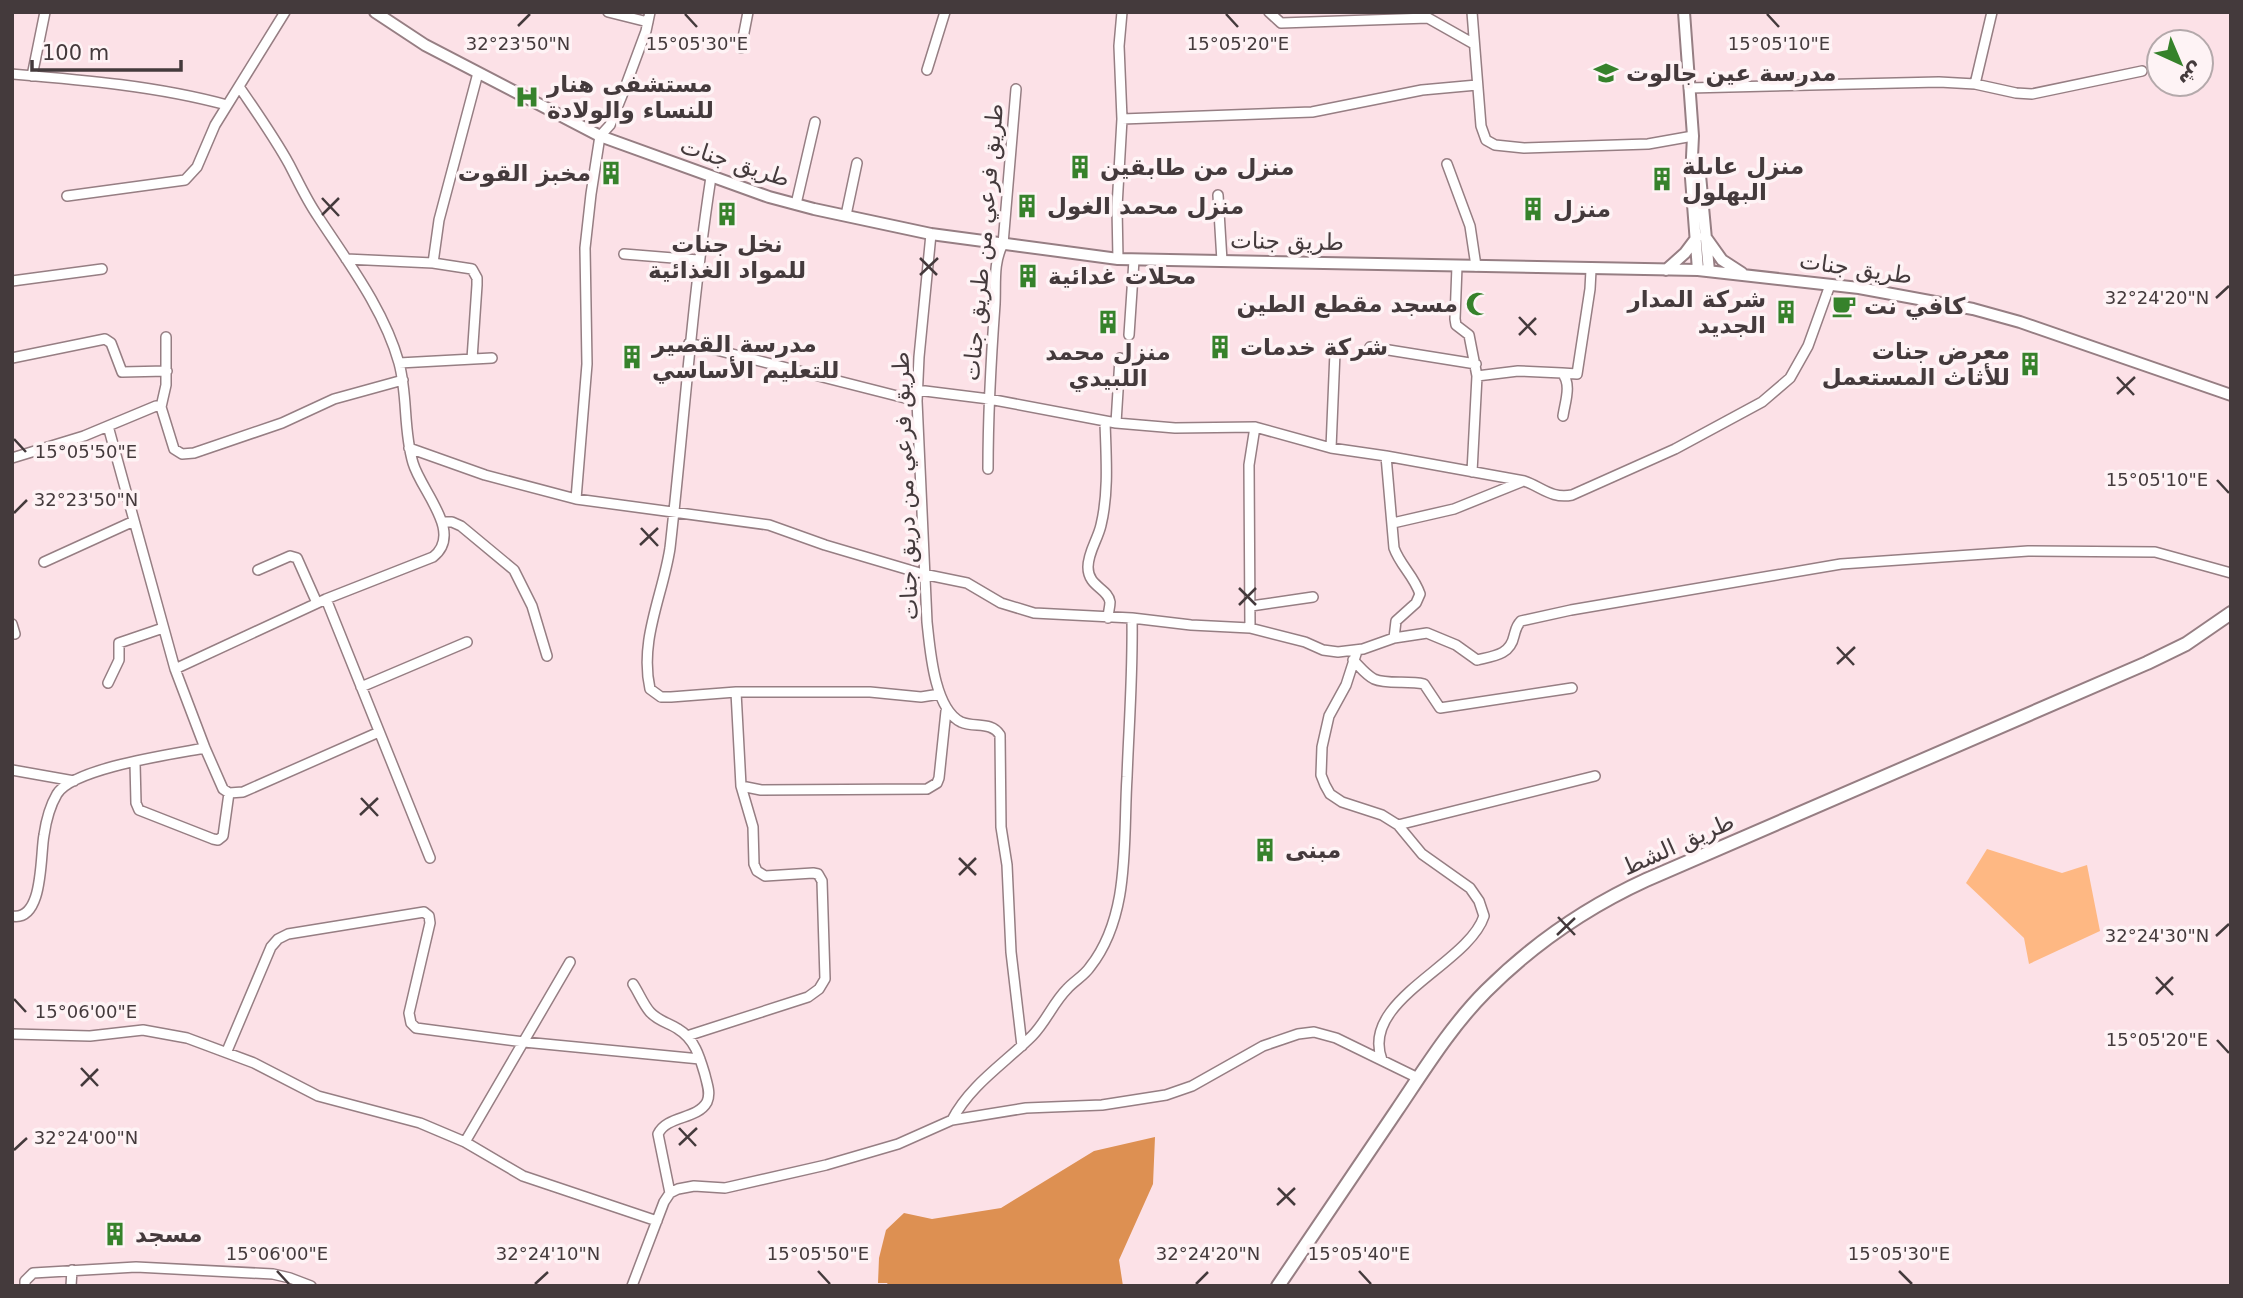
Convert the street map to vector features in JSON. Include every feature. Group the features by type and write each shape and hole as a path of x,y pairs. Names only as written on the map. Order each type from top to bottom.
{"main road":[{"name":"طريق الشط","path":"1278,1286 1418,1078 1485,992 1544,939 1595,905 1646,880 2147,663 2186,644 2231,613"}],"street":[{"path":"32,76 45,12"},
{"path":"66,196 185,180 197,167 211,133 285,12"},
{"name":"طريق جنات","path":"375,12 425,45 600,136 711,177 796,204 931,234 1134,260 1704,271 1830,285 1973,309 2231,395"},
{"path":"576,499 587,364 585,248 591,194 600,136 610,125 619,104 649,17 608,12"},
{"path":"741,48 748,12"},
{"path":"927,71 945,12"},
{"path":"1118,259 1117,206 1122,119 1119,57 1122,12"},
{"path":"1269,12 1281,23 1428,18 1474,44"},
{"path":"1472,12 1480,126 1486,140 1495,145 1524,148 1648,144 1693,136"},
{"path":"1684,12 1693,136 1691,177 1704,271"},
{"path":"1975,83 1992,12"},
{"path":"1689,88 1939,82 1975,83 2032,94 2142,71"},
{"path":"433,263 439,220 478,73"},
{"path":"12,74 151,89 227,105"},
{"path":"1122,119 1312,112 1422,90 1477,85"},
{"path":"175,669 321,601 433,557 444,541 443,522 420,483 409,448 403,380 392,341 376,309 316,213 277,143 240,88"},
{"name":"طريق فرعي من طريق جنات","path":"988,469 995,276 998,253 1003,244 1016,89"},
{"path":"796,204 815,122"},
{"path":"846,215 857,163"},
{"path":"1447,164 1470,226 1476,266"},
{"path":"711,177 698,260 667,567 650,634 645,669 650,689 661,697 736,692 870,692 921,696 940,694"},
{"path":"1218,195 1222,261"},
{"name":"طريق فرعي من دريق جنات","path":"931,234 917,401 923,574 931,656 946,711"},
{"path":"1666,270 1701,237"},
{"path":"1701,237 1722,261 1745,275"},
{"path":"624,254 698,260"},
{"path":"346,259 433,263 472,269 476,273 477,285 472,359"},
{"path":"1129,335 1134,260"},
{"path":"1457,265 1454,319 1456,325 1469,335 1477,376 1472,472"},
{"path":"12,281 102,269"},
{"path":"1477,376 1518,371 1577,374 1591,270"},
{"path":"917,390 989,399 1105,422 1175,428 1255,427 1331,448 1524,481 1549,495 1562,497 1675,449 1762,402 1790,378 1808,346 1830,285"},
{"path":"166,337 167,371 161,407 174,449 181,454 194,453 282,423 334,399 403,380"},
{"path":"12,358 105,339 111,343 122,372 167,371"},
{"path":"689,343 917,401"},
{"path":"1370,347 1476,364"},
{"path":"1331,448 1335,352"},
{"path":"399,363 492,358"},
{"path":"1116,423 1120,358"},
{"path":"1562,373 1568,384 1563,416"},
{"path":"12,458 56,446 156,406 161,407"},
{"path":"1105,422 1104,508 1101,527 1088,560 1088,571 1090,579 1110,601 1108,618"},
{"path":"108,426 175,669 219,783 229,793 243,792 379,732"},
{"path":"1250,628 1248,465 1255,427"},
{"path":"409,448 485,475 576,499 769,525 923,574 967,583 1002,603 1034,613 1250,628 1305,642 1324,650 1355,656 1394,638 1427,632 1446,640 1477,660 1507,651 1521,621 1841,564 2028,551 2155,552 2231,573"},
{"path":"1386,456 1394,548 1398,559 1413,577 1420,594 1416,603 1395,621 1394,638"},
{"path":"1393,523 1454,509 1524,481"},
{"path":"44,562 134,521"},
{"path":"443,522 461,526 514,570 532,606 547,656"},
{"path":"258,570 290,556 297,558 321,601 361,687 430,858"},
{"path":"1251,607 1312,597"},
{"path":"952,1120 968,1096 1043,1024 1065,990 1088,970 1103,950 1120,897 1133,666 1132,618"},
{"path":"108,683 119,660 118,643 163,628"},
{"path":"361,687 467,642"},
{"path":"1355,656 1370,677 1379,681 1424,684 1440,708 1572,688"},
{"path":"1355,656 1346,685 1329,716 1322,747 1321,775 1330,794 1342,802 1382,815 1398,825 1422,854 1470,888 1479,901 1484,916 1472,939 1397,1005 1385,1021 1378,1048 1382,1060"},
{"path":"687,1036 808,997 819,989 825,979 822,881 818,874 765,876 757,872 754,864 753,827 741,786 736,692"},
{"path":"741,786 778,790 927,789 937,783 939,778 946,711"},
{"path":"946,711 960,722 991,727 1000,736 1001,827 1007,865 1011,952 1022,1045"},
{"path":"12,916 22,917 30,911 38,892 44,835 52,805 62,787 97,771 205,748"},
{"path":"135,763 136,803 139,810 212,839 218,840 223,836 229,793"},
{"path":"12,770 74,781"},
{"path":"1398,825 1595,776"},
{"path":"226,1052 271,947 278,939 288,934 420,912 427,914 430,923 409,1013 411,1023 420,1030 700,1059"},
{"path":"465,1142 570,962"},
{"path":"632,1286 670,1193 658,1134 667,1124 705,1104 709,1089 700,1059 687,1036 650,1012 634,984"},
{"path":"12,1034 90,1036 143,1030 187,1038 266,1069 318,1096 420,1123 465,1142 523,1177 657,1221"},
{"path":"670,1193 687,1187 726,1188 826,1165 898,1144 952,1120 1026,1108 1102,1105 1158,1097 1192,1086 1263,1046 1298,1034 1322,1034 1418,1078"},
{"path":"25,1286 25,1281 33,1273 136,1267 290,1278 311,1286"},
{"path":"71,1286 72,1270"},
{"path":"249,1286 251,1274"}],"shaded area":[{"path":"1987,849 2062,873 2087,865 2100,931 2029,964 2024,938 1966,883"},
{"path":"1155,1137 1153,1184 1119,1260 1123,1286 889,1286 887,1283 878,1283 879,1258 886,1230 904,1213 932,1219 1001,1208 1094,1151"}],"place":[{"name":"مدرسة عين جالوت","path":"1606,73"},
{"name":"مستشفى هنار للنساء والولادة","path":"527,97"},
{"name":"منزل من طابقين","path":"1080,167"},
{"name":"مخبز القوت","path":"611,173"},
{"name":"منزل عاىلة البهلول","path":"1662,179"},
{"name":"منزل محمد الغول","path":"1027,206"},
{"name":"منزل","path":"1533,209"},
{"name":"نخل جنات للمواد الغذائية","path":"727,214"},
{"name":"محلات غدائية","path":"1028,276"},
{"name":"مسجد مقطع الطين","path":"1478,304"},
{"name":"كافي نت","path":"1844,306"},
{"name":"شركة المدار الجديد","path":"1786,312"},
{"name":"منزل محمد اللبيدي","path":"1108,322"},
{"name":"شركة خدمات","path":"1220,347"},
{"name":"مدرسة القصير للتعليم الأساسي","path":"632,357"},
{"name":"معرض جنات للأثاث المستعمل","path":"2030,364"},
{"name":"مبنى","path":"1265,850"},
{"name":"مسجد","path":"115,1234"}]}
